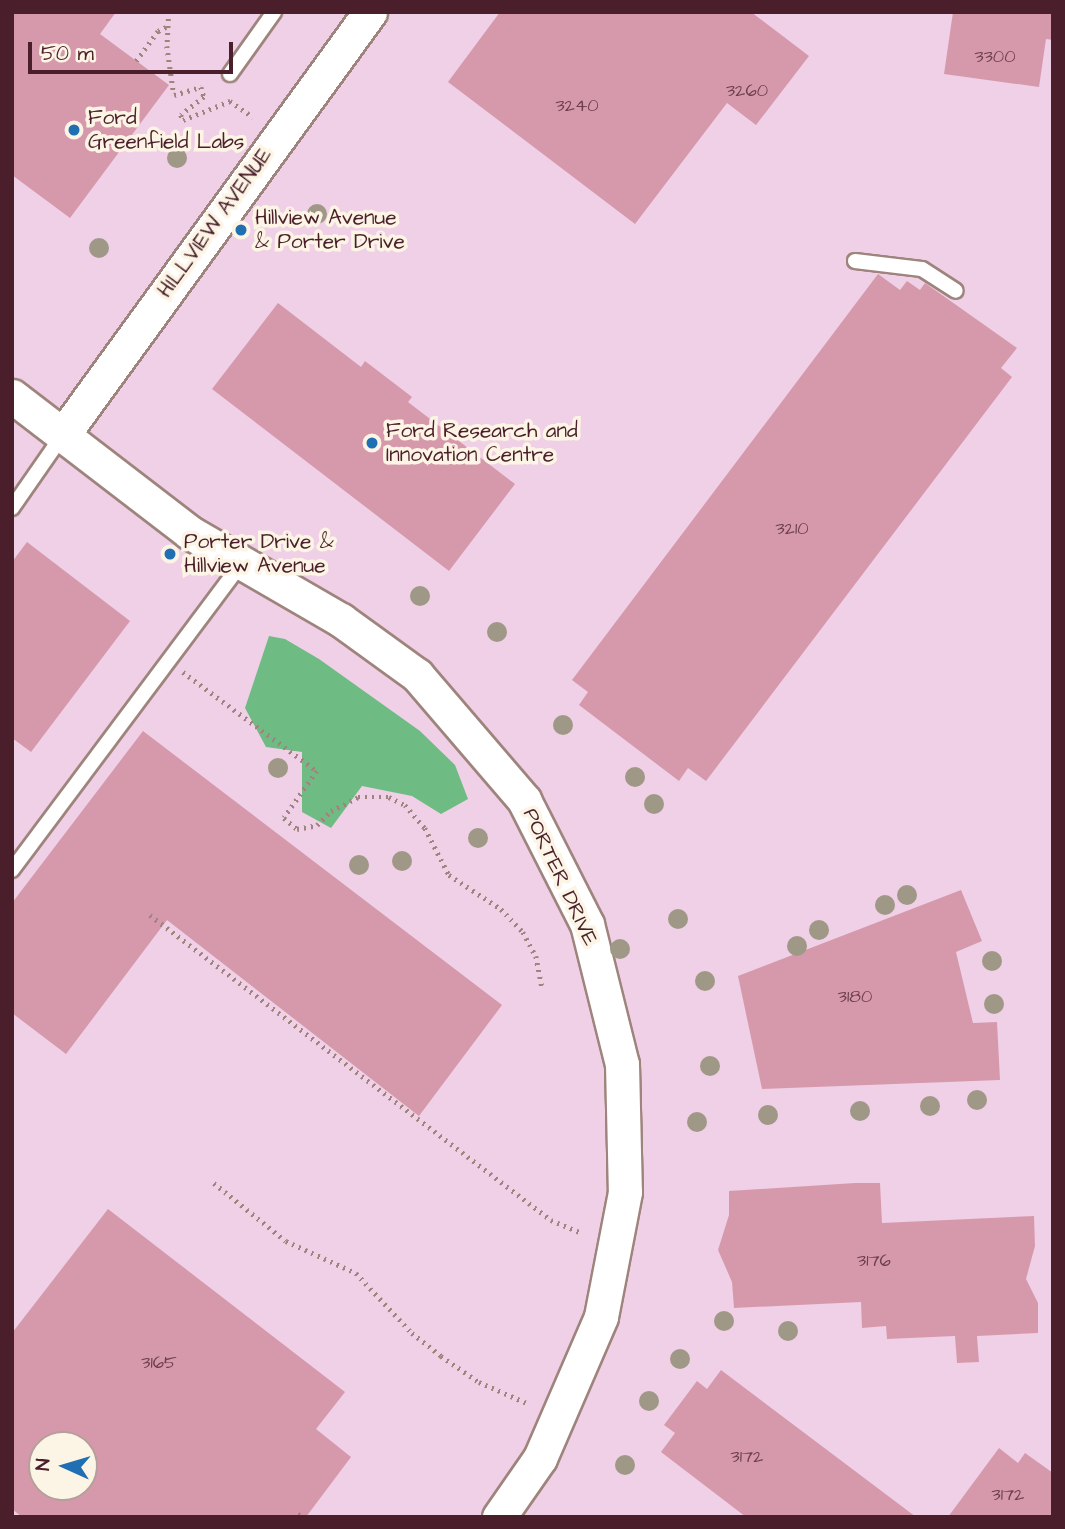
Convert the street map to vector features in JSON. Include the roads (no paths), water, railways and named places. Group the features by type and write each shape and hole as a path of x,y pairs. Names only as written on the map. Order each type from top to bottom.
{"street":[{"name":"HILLVIEW AVENUE","path":"62,436 370,12"},
{"name":"PORTER DRIVE","path":"12,396 174,522 240,565 341,620 416,676 524,800 587,924 622,1064 626,1159 615,1255 601,1317 553,1431 534,1469 499,1517"}],"lane":[{"path":"230,74 274,12"},
{"path":"855,261 922,269 956,291"},
{"path":"12,508 62,436"},
{"path":"12,870 240,565"}],"place":[{"name":"Ford Greenfield Labs","path":"74,130"},
{"name":"Hillview Avenue & Porter Drive","path":"241,230"},
{"name":"Ford Research and Innovation Centre","path":"372,443"},
{"name":"Porter Drive & Hillview Avenue","path":"170,554"}]}
